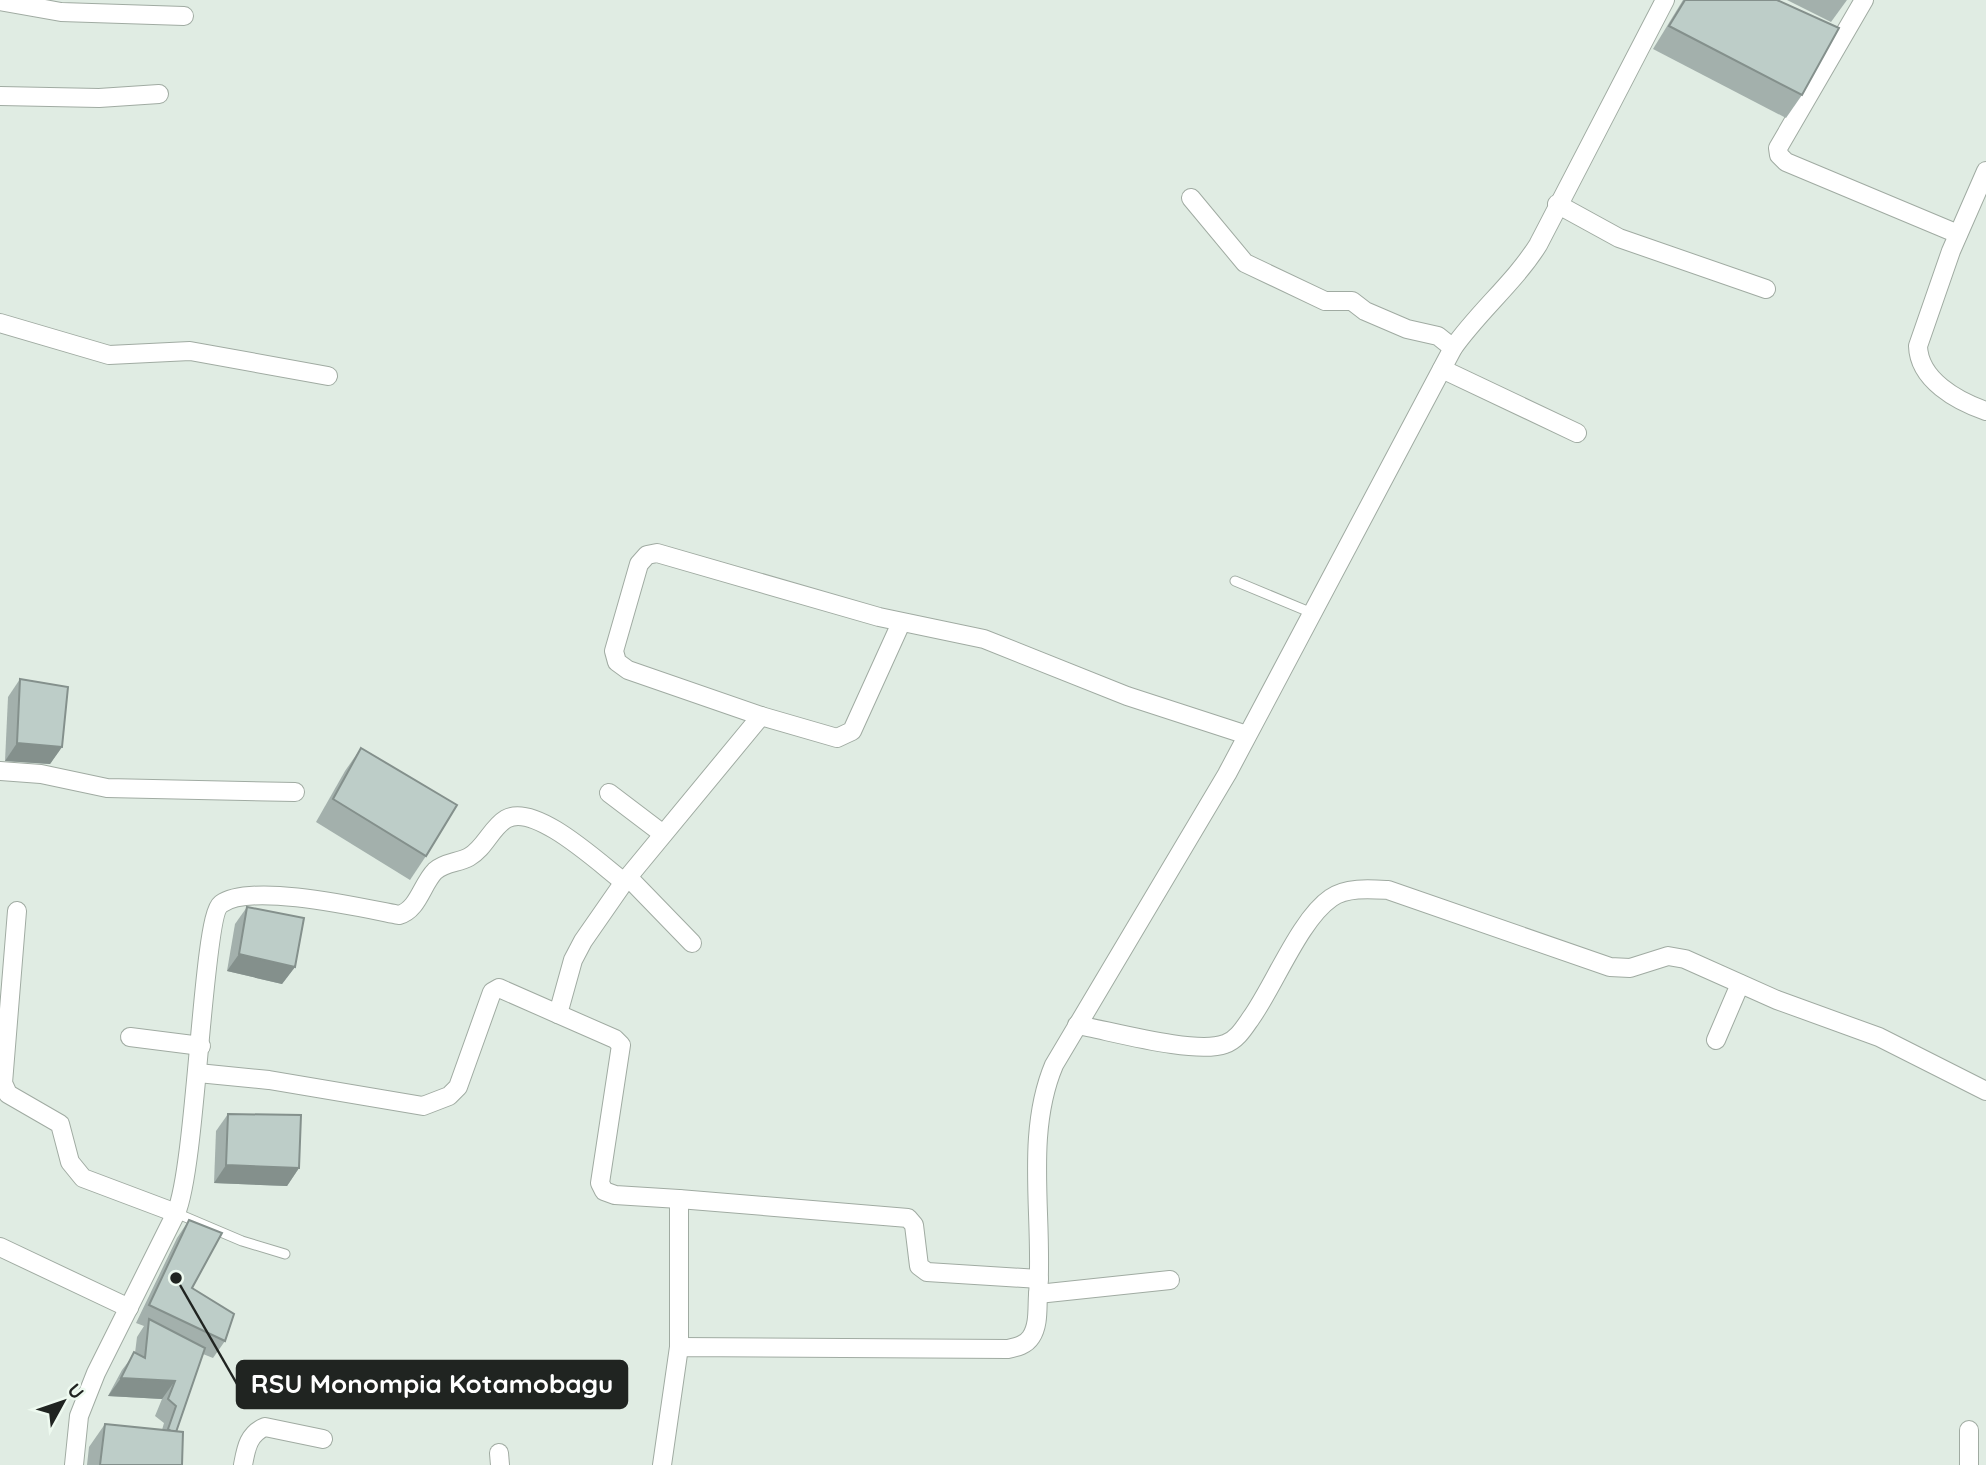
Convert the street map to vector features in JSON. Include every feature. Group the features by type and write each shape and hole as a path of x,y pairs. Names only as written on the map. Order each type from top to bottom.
{"street":[{"path":"679,1347 1008,1349 1021,1347 1031,1338 1036,1326 1039,1287 1038,1178 1042,1105 1054,1065 1247,735 1454,348 1470,324 1523,268 1665,0"},
{"path":"1864,0 1839,33 1778,148 1779,155 1786,162 1958,234"},
{"path":"0,1 61,12 184,16"},
{"path":"0,96 99,98 159,94"},
{"path":"1986,171 1958,234 1918,346 1918,357 1935,382 1958,399 1986,411"},
{"path":"1191,198 1245,263 1325,301 1352,301 1365,311 1406,329 1438,336 1454,348"},
{"path":"1557,204 1619,237 1766,289"},
{"path":"0,323 109,355 190,351 328,376"},
{"path":"1442,369 1577,433"},
{"path":"901,623 852,731 844,737 761,716 628,670 617,662 614,652 639,564 647,555 657,553 901,623 994,643 1127,696 1247,735"},
{"path":"558,1014 573,960 626,879 761,716"},
{"path":"0,771 41,774 107,788 295,792"},
{"path":"610,793 663,834"},
{"path":"74,1465 79,1416 176,1213 184,1188 201,1046 207,955 213,918 223,902 288,897 320,899 399,915 408,913 438,868 469,857 499,824 508,817 521,815 550,826 626,879 692,943"},
{"path":"1077,1025 1191,1046 1228,1043 1239,1035 1258,1008 1316,912 1340,893 1388,890 1588,962 1630,968 1668,956 1685,959 1740,984 1879,1037 1986,1091"},
{"path":"17,911 3,1083 8,1094 60,1124 70,1162 83,1178 176,1213"},
{"path":"1716,1040 1740,984"},
{"path":"198,1073 269,1080 423,1106 449,1096 458,1087 492,992 499,988 510,990 615,1039 621,1045 600,1183 604,1191 615,1195 908,1218 914,1225 919,1266 928,1272 1039,1287 1170,1280"},
{"path":"130,1037 201,1046"},
{"path":"662,1465 679,1347 679,1199"},
{"path":"0,1247 129,1308"},
{"path":"243,1465 249,1440 256,1431 265,1427 323,1439"},
{"path":"1969,1430 1969,1465"}],"lane":[{"path":"1236,581 1312,613"},
{"path":"176,1213 242,1241 285,1254"}],"building":[{"path":"1685,0 1777,0 1839,28 1802,95 1669,26"},
{"path":"20,679 68,687 62,747 17,743"},
{"path":"361,748 457,805 426,856 333,799"},
{"path":"247,907 304,918 295,967 239,954"},
{"path":"228,1114 301,1115 299,1168 226,1165"},
{"path":"189,1220 222,1233 192,1288 234,1314 225,1341 149,1305"},
{"path":"149,1319 205,1348 176,1432 168,1429 176,1406 168,1399 175,1381 121,1378 134,1352 145,1358"},
{"path":"105,1424 183,1432 182,1465 100,1465"}],"place":[{"name":"RSU Monompia Kotamobagu","path":"176,1278"}]}
